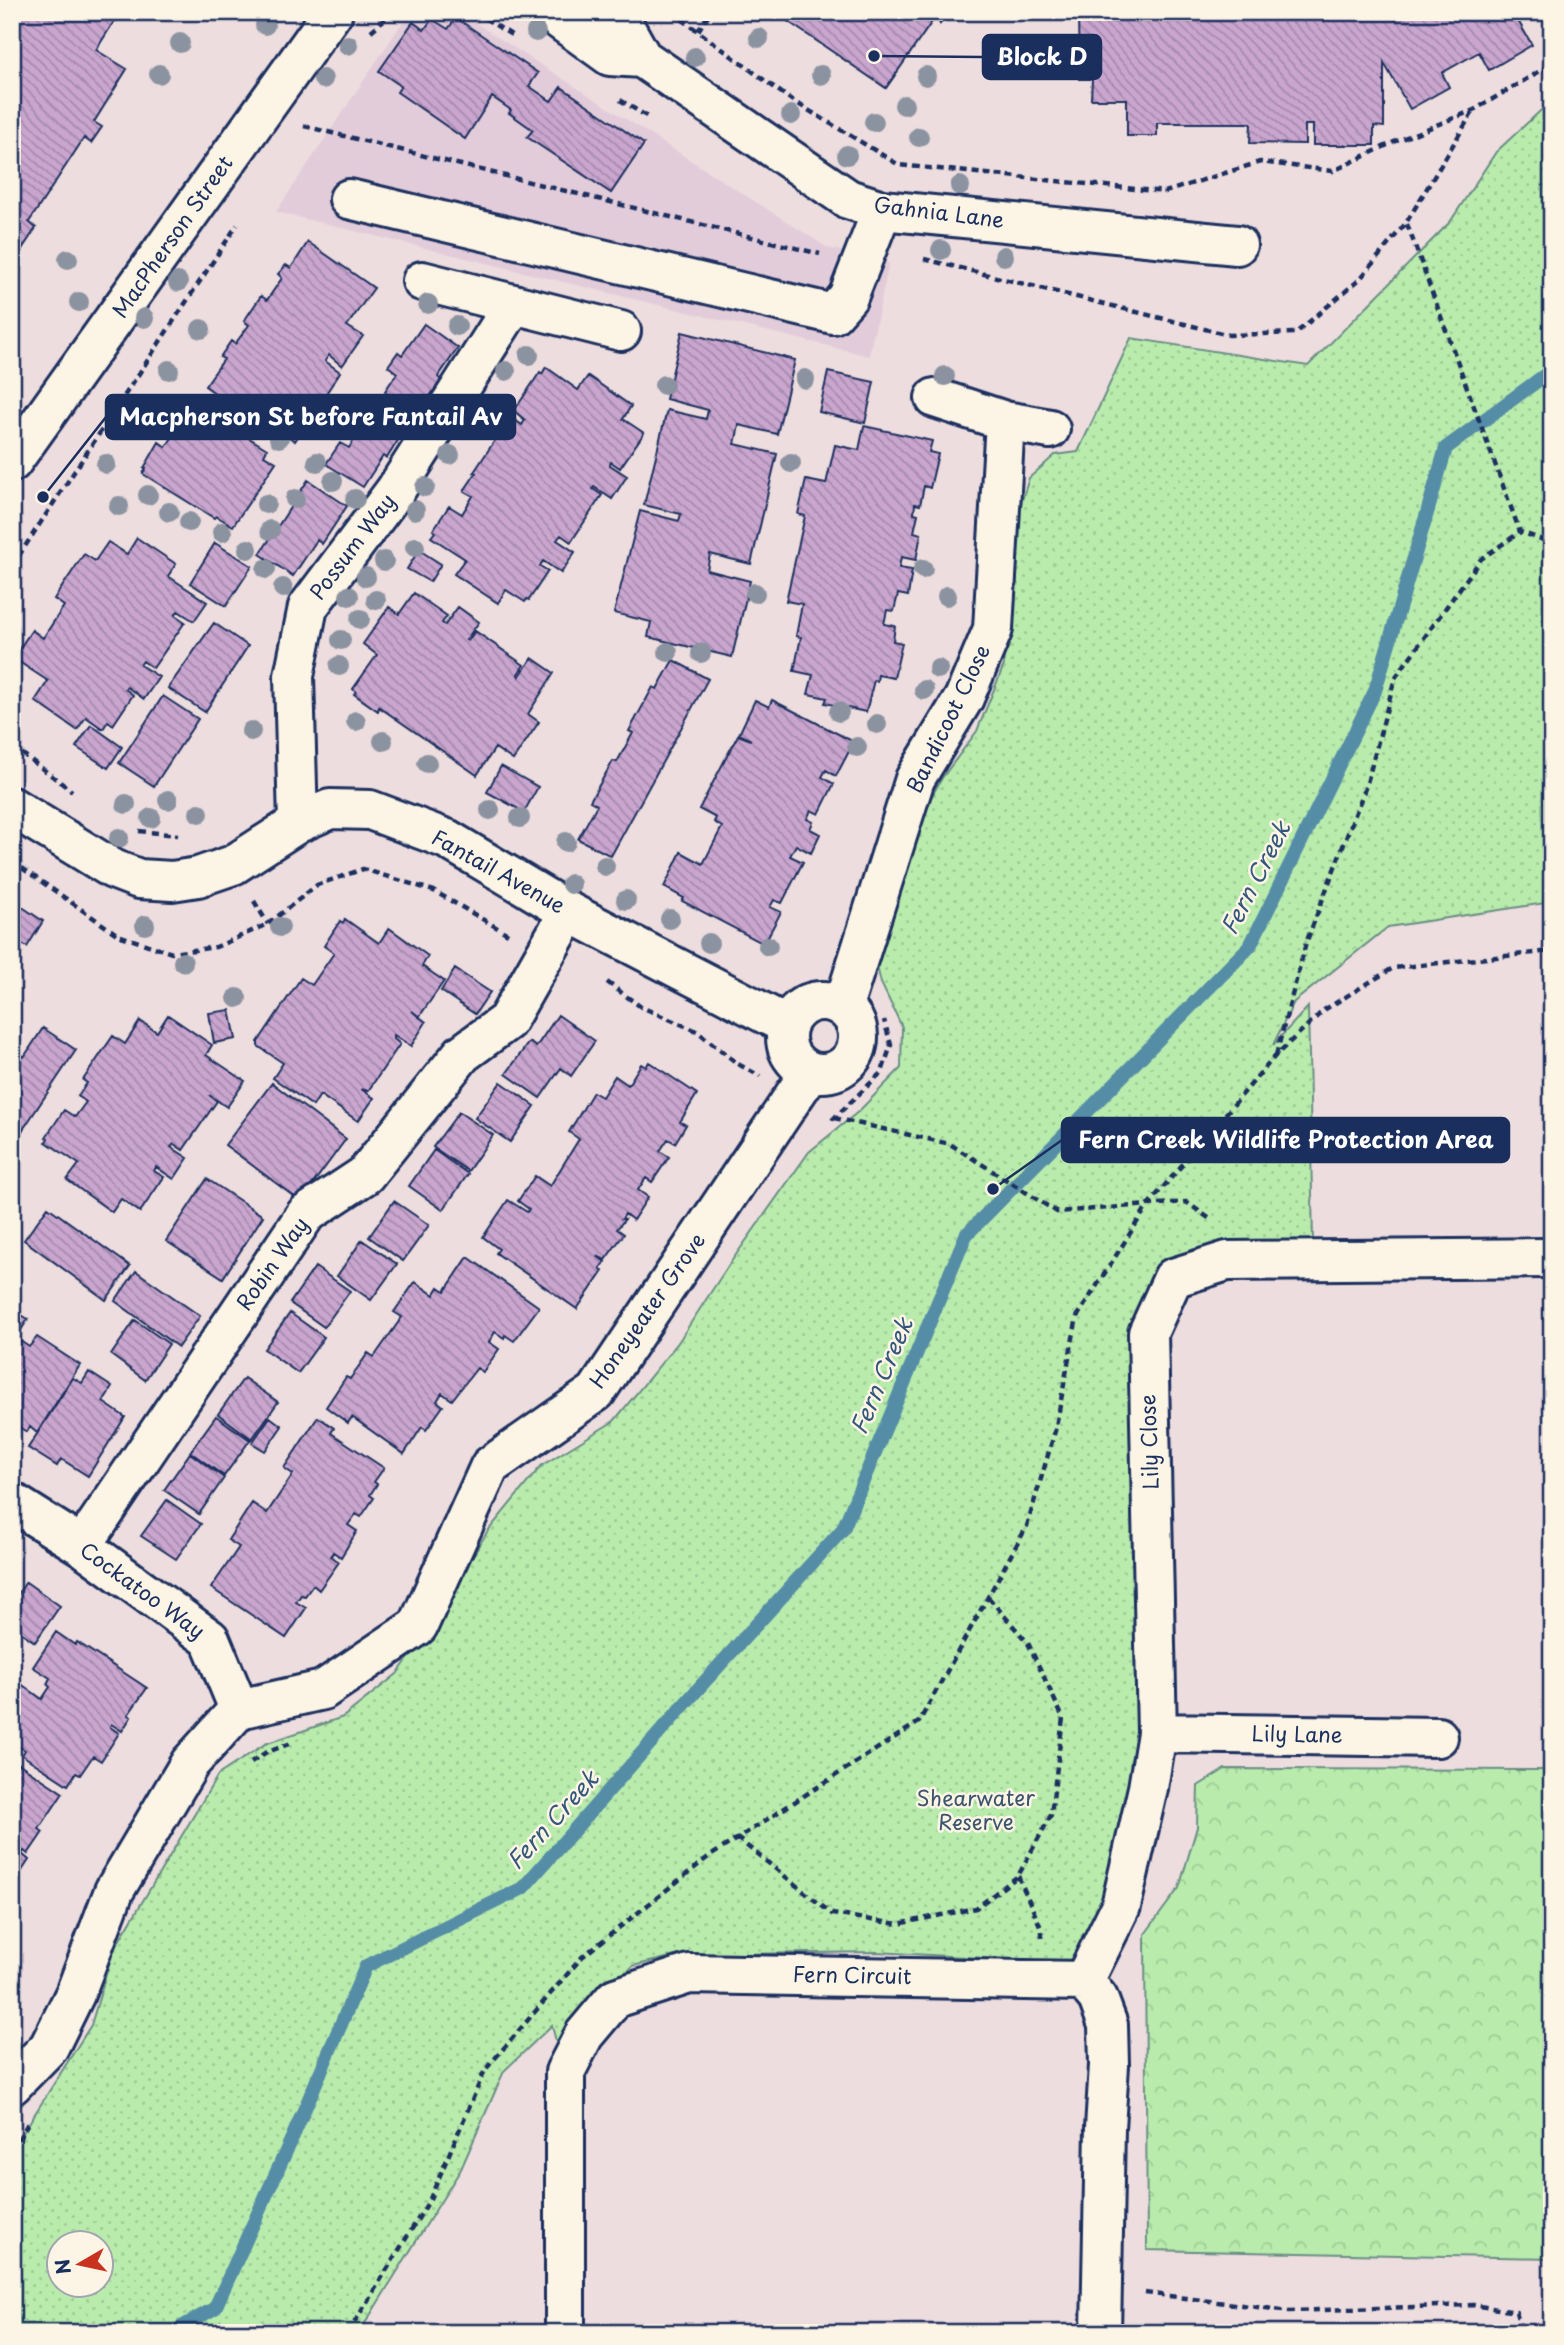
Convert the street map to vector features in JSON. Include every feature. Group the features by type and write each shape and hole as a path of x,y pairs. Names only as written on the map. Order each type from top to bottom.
{"street":[{"name":"MacPherson Street","path":"12,462 333,12"},
{"name":"Gahnia Lane","path":"549,12 610,56 642,58"},
{"name":"Gahnia Lane","path":"606,12 623,24 642,58 848,199 882,210 1237,245"},
{"path":"349,199 833,314 848,297 882,210"},
{"path":"422,281 621,331"},
{"name":"Possum Way","path":"299,823 294,676 308,607 395,491 514,304"},
{"path":"935,398 1005,421 1050,429"},
{"name":"Bandicoot Close","path":"843,1007 915,779 964,698 993,629 1005,421"},
{"name":"Fantail Avenue","path":"12,807 113,869 139,879 172,881 198,877 233,865 299,823 330,808 370,810 447,839 569,912 787,1025"},
{"name":"Robin Way","path":"82,1546 306,1214 365,1175 462,1054 507,1021 569,912"},
{"path":"816,1000 834,1002 843,1007 855,1021 858,1032 857,1049 852,1059 838,1070 803,1082 800,1067 788,1053 785,1042 787,1025 792,1015 806,1004 816,1000"},
{"name":"Honeyeater Grove","path":"239,1709 323,1690 418,1626 490,1466 596,1392 803,1082"},
{"name":"Lily Close","path":"1084,1981 1121,1906 1148,1788 1157,1733 1148,1333 1173,1279 1227,1261 1552,1258"},
{"name":"Cockatoo Way","path":"12,1502 82,1546 210,1639 239,1709"},
{"path":"12,2085 49,2047 75,1993 114,1891 183,1773 239,1709"},
{"name":"Lily Lane","path":"1157,1733 1437,1738"},
{"name":"Fern Circuit","path":"565,2333 565,2072 584,2035 615,1998 689,1974 1084,1981"},
{"path":"1084,1981 1098,1998 1108,2025 1101,2333"}],"path":[{"path":"366,35 393,12"},
{"path":"672,12 790,99 898,165 1165,191 1260,162 1333,171 1394,142 1474,110 1552,64"},
{"path":"698,31 710,12"},
{"path":"1474,110 1406,223 1520,532"},
{"path":"296,137 311,115"},
{"path":"304,126 861,264"},
{"path":"12,566 243,217"},
{"path":"1520,532 1552,542"},
{"path":"1276,1055 1306,943 1367,783 1395,678 1481,559 1520,532"},
{"path":"12,746 76,794"},
{"path":"130,828 152,834 187,835"},
{"path":"12,861 118,935 172,954 216,947 268,924 317,885 363,869 434,891 544,954 601,978 641,1007 697,1031 738,1064 803,1082 834,1118 950,1144 1057,1212 1148,1205"},
{"path":"233,865 268,924"},
{"path":"348,2333 429,2201 485,2070 582,1956 707,1858 919,1722 1027,1526 1055,1431 1077,1317 1148,1205 1276,1055 1324,1010 1393,968 1552,951"},
{"path":"737,1839 832,1914 898,1924 976,1908 1018,1876 1051,1815 1063,1718 1028,1643 988,1597"},
{"path":"1018,1876 1042,1930 1045,1979"},
{"path":"1101,2287 1290,2311 1474,2305 1516,2312 1522,2333"}],"shaded area":[{"path":"458,12 828,248 889,263 869,356 276,212 404,20"}],"green space":[{"name":"Shearwater Reserve","path":"1552,100 1552,902 1388,927 1294,1002 1273,1045 1308,1007 1313,1241 1175,1258 1147,1288 1129,1335 1140,1734 1104,1902 1070,1960 1019,1960 877,1952 679,1955 633,1966 557,2046 552,2025 504,2071 461,2169 359,2333 12,2333 12,2150 91,2025 113,1951 218,1775 265,1744 343,1717 397,1674 435,1622 487,1532 541,1466 614,1421 677,1344 728,1266 809,1152 859,1111 901,1068 902,1027 881,983 873,950 924,810 942,778 977,731 1004,665 1002,620 1005,554 1029,478 1055,455 1078,452 1131,338 1308,366 1450,222 1496,152"},
{"path":"1225,1769 1552,1770 1552,2258 1147,2250 1145,1934 1179,1888 1197,1827 1198,1786"}],"building":[{"path":"12,12 120,12 96,50 127,69 94,122 102,127 91,143 84,138 29,222 36,228 20,252 14,248 12,251"},
{"path":"780,12 949,12 940,24 936,16 886,88 780,16"},
{"path":"1078,12 1390,12 1395,20 1406,12 1513,12 1532,45 1489,70 1479,52 1442,73 1449,87 1410,109 1384,63 1384,127 1374,126 1374,145 1313,145 1313,125 1305,125 1305,144 1250,143 1251,123 1157,123 1157,136 1127,136 1127,99 1091,99 1092,79 1079,79"},
{"path":"456,18 538,73 529,86 551,101 561,87 644,144 611,193 527,137 533,130 492,97 465,139 397,92 401,86 379,71 413,22 424,30 432,19 448,29"},
{"path":"308,242 374,288 347,326 363,336 342,366 329,355 325,361 340,372 295,441 282,432 278,438 205,386 224,359 220,357 231,341 235,344 249,325 244,321 261,296 267,300 282,278 278,274 286,265 291,268"},
{"path":"424,324 458,348 418,414 385,391 397,373 388,366 398,352 402,355"},
{"path":"682,332 795,360 777,434 739,425 735,444 777,454 751,564 710,554 707,570 750,581 732,657 648,637 651,622 614,613 640,511 679,521 681,514 644,505 667,410 706,419 708,410 666,399"},
{"path":"546,367 578,390 588,376 631,406 623,419 644,433 620,468 611,462 610,465 627,476 612,499 594,487 593,489 602,495 571,542 561,535 557,540 575,552 561,573 543,561 540,566 548,571 529,600 525,602 506,590 498,603 454,574 465,559 431,537 449,506 462,514 473,496 464,491 476,473 474,472 501,431 505,434 515,420 522,425 525,420 514,411"},
{"path":"828,372 874,382 865,423 819,412"},
{"path":"190,401 267,449 264,455 276,462 233,526 216,516 214,518 143,474 159,442 166,447 175,433 170,430 185,403 188,405"},
{"path":"378,401 410,421 387,458 383,456 363,487 326,464 340,443 349,448"},
{"path":"864,426 932,441 929,452 938,454 930,488 924,486 920,505 915,504 914,513 918,514 914,532 921,534 916,560 901,557 899,568 912,570 908,596 898,594 894,611 887,610 884,624 895,626 893,641 902,643 894,678 878,675 877,681 874,680 866,712 825,703 827,698 808,694 813,675 794,671 801,637 796,636 802,604 786,601 805,516 798,514 806,480 826,484 835,445 859,450"},
{"path":"308,480 347,506 322,544 317,540 293,576 260,554"},
{"path":"137,538 176,564 168,576 207,602 194,621 178,611 175,615 185,622 153,668 143,661 140,665 159,677 144,699 127,687 125,689 133,695 113,725 108,721 103,729 86,717 77,730 35,701 48,681 13,658 32,630 43,638 64,606 54,599 84,554 95,561 108,542 127,554"},
{"path":"215,543 252,566 226,606 190,583"},
{"path":"419,550 441,564 430,582 407,569"},
{"path":"414,593 447,616 442,623 445,625 458,607 479,622 466,640 468,641 475,631 524,665 519,677 532,658 554,673 528,714 539,722 513,760 495,748 477,775 379,707 378,711 354,694 356,692 353,689 377,655 363,644 389,607 399,614"},
{"path":"214,623 248,646 205,712 168,688"},
{"path":"673,660 708,679 611,856 578,839 597,805 590,801 613,761 617,762 633,733 629,731 653,687 657,689"},
{"path":"163,696 198,719 154,786 119,763"},
{"path":"755,700 769,707 772,700 854,742 836,776 826,770 822,777 834,784 819,814 811,810 807,819 813,822 810,829 820,834 811,853 796,845 790,856 803,862 782,903 774,900 770,907 781,912 764,944 682,901 684,898 664,887 681,852 703,864 722,827 714,822 716,818 699,809 738,735 751,740 739,734"},
{"path":"91,725 122,747 108,768 76,747"},
{"path":"501,766 538,787 524,812 487,792"},
{"path":"12,900 43,921 27,947 12,938"},
{"path":"345,919 379,943 389,928 428,956 422,966 444,981 419,1017 426,1022 411,1046 394,1035 394,1039 400,1044 368,1091 361,1089 374,1098 358,1121 320,1095 313,1106 273,1078 283,1063 258,1046 258,1042 301,978 312,985 334,953 324,946 340,921 343,923"},
{"path":"455,969 490,992 475,1014 441,991"},
{"path":"230,1010 236,1039 214,1043 209,1013"},
{"path":"168,1015 212,1045 206,1055 245,1081 227,1107 209,1095 217,1101 183,1150 174,1144 171,1147 188,1158 174,1179 156,1167 154,1171 164,1177 140,1212 121,1199 112,1212 67,1180 79,1164 46,1142 46,1137 64,1110 75,1117 86,1102 78,1096 87,1083 83,1080 113,1036 125,1044 140,1021 157,1032"},
{"path":"558,1015 595,1041 571,1076 561,1068 540,1098 506,1074 529,1042 536,1047"},
{"path":"43,1028 76,1050 12,1146 12,1068 22,1055 24,1057"},
{"path":"649,1062 697,1094 680,1122 686,1125 675,1143 668,1139 660,1151 669,1157 652,1182 646,1178 638,1190 648,1197 633,1220 625,1214 622,1219 625,1219 617,1229 624,1234 605,1260 597,1256 605,1262 600,1268 603,1271 577,1309 496,1253 499,1249 483,1237 508,1200 527,1212 529,1209 518,1201 535,1176 550,1186 579,1139 569,1132 593,1092 602,1097 615,1076 628,1085 641,1064 646,1067"},
{"path":"501,1082 535,1106 510,1142 475,1118"},
{"path":"272,1083 346,1139 300,1201 225,1145"},
{"path":"459,1112 493,1135 468,1171 433,1147"},
{"path":"434,1150 468,1174 443,1210 409,1186"},
{"path":"207,1179 263,1216 223,1278 166,1241"},
{"path":"394,1201 429,1225 403,1261 369,1237"},
{"path":"48,1207 130,1266 106,1300 24,1240"},
{"path":"362,1240 397,1264 371,1300 337,1276"},
{"path":"468,1257 539,1307 514,1341 495,1332 489,1342 499,1349 483,1372 477,1368 452,1400 442,1393 437,1401 443,1406 426,1430 422,1427 404,1454 352,1417 348,1423 326,1407 346,1377 350,1379 368,1353 374,1357 402,1317 394,1312 415,1282 434,1295 439,1287 445,1291"},
{"path":"315,1267 350,1291 324,1327 290,1303"},
{"path":"136,1271 200,1316 178,1347 115,1301"},
{"path":"12,1309 28,1319 16,1338 29,1347 37,1337 80,1365 37,1433 30,1427 27,1432 12,1423"},
{"path":"290,1313 324,1337 298,1373 264,1349"},
{"path":"135,1320 169,1344 145,1380 111,1355"},
{"path":"89,1372 112,1387 103,1402 125,1417 88,1476 61,1459 57,1466 28,1448 73,1378 82,1383"},
{"path":"244,1378 278,1402 252,1439 218,1414"},
{"path":"216,1416 250,1440 224,1476 190,1452"},
{"path":"270,1417 282,1426 265,1451 252,1443"},
{"path":"318,1417 334,1428 331,1433 384,1468 374,1482 377,1484 370,1495 374,1498 361,1517 356,1514 348,1525 357,1531 341,1557 333,1552 331,1556 339,1562 319,1590 313,1585 305,1596 301,1595 296,1602 306,1608 286,1638 211,1588 239,1547 228,1540 252,1503 267,1513 293,1474 284,1468"},
{"path":"190,1453 224,1478 199,1514 164,1490"},
{"path":"167,1500 201,1524 176,1559 141,1536"},
{"path":"26,1582 60,1606 35,1642 12,1626 12,1602"},
{"path":"56,1632 75,1645 77,1642 147,1688 128,1715 131,1717 122,1731 111,1724 110,1727 119,1733 101,1761 93,1756 80,1775 76,1773 68,1785 22,1755 25,1750 12,1742 19,1729 12,1725 12,1697 21,1684 42,1699 50,1687 47,1684 50,1678 33,1667"},
{"path":"18,1763 63,1793 39,1829 43,1832 28,1854 24,1851 20,1857 12,1853 12,1765 15,1767"},
{"path":"12,1853 20,1857 22,1854 29,1860 12,1890"}],"waterway":[{"name":"Fern Creek","path":"171,2333 215,2308 366,1966 523,1888 843,1529 966,1235 1250,946 1375,691 1446,448 1552,370"}],"place":[{"name":"Block D","path":"874,56"},
{"name":"Macpherson St before Fantail Av","path":"43,497"},
{"name":"Fern Creek Wildlife Protection Area","path":"993,1189"}]}
